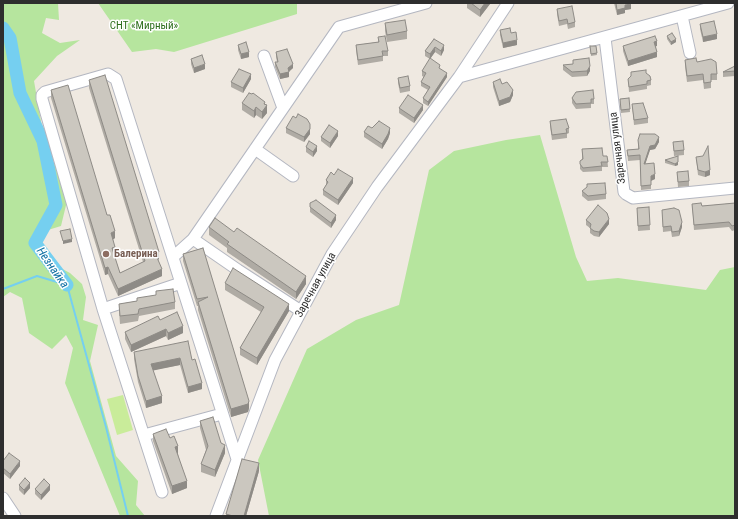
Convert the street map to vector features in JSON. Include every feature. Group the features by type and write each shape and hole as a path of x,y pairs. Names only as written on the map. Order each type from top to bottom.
{"street":[{"path":"173,257 193,239 339,27 426,3"},
{"name":"Заречная улица","path":"216,516 275,360 332,254 368,199 459,77 508,3"},
{"path":"459,77 728,3"},
{"path":"682,16 690,52"},
{"name":"Заречная улица","path":"605,38 624,192 633,198 735,188"},
{"path":"264,56 283,108"},
{"path":"162,492 103,309 42,99 42,95 46,92 108,74 116,79 237,459"},
{"path":"255,149 293,176"},
{"path":"193,239 301,311"},
{"path":"103,309 181,283"},
{"path":"144,435 222,414"},
{"path":"3,498 15,516"}],"green space":[{"path":"3,3 58,3 59,20 46,18 42,33 60,43 80,40 57,56 34,81 47,156 63,173 68,197 61,226 35,234 55,265 70,273 82,284 86,297 83,320 98,325 90,361 116,456 138,481 136,505 145,516 120,516 65,383 73,348 66,335 52,349 29,333 22,298 10,292 3,297"},
{"name":"СНТ «Мирный»","path":"98,3 297,3 297,14 174,52 156,49 132,52"},
{"path":"540,135 576,257 587,281 618,278 706,290 720,270 735,267 735,516 269,516 258,460 307,349 356,320 399,305 429,170 454,151 506,140"},
{"path":"123,395 133,430 117,435 107,399"}],"building":[{"path":"471,3 485,3 480,10"},
{"path":"616,3 631,4 625,5 625,8 617,10"},
{"path":"572,6 575,22 568,24 567,19 559,21 557,9"},
{"path":"405,20 407,31 387,35 385,23"},
{"path":"714,21 717,34 703,37 700,24"},
{"path":"510,28 511,33 516,32 517,40 503,43 500,30"},
{"path":"672,33 676,39 671,42 667,36"},
{"path":"385,36 388,51 382,51 383,56 358,60 356,45 379,42 378,37"},
{"path":"655,36 657,41 654,42 657,52 628,61 623,46"},
{"path":"434,39 444,45 441,51 435,47 430,54 425,51"},
{"path":"246,42 249,52 241,54 238,45"},
{"path":"590,46 596,46 597,53 591,54"},
{"path":"287,49 293,64 288,68 289,72 280,74 275,62 278,62 276,52"},
{"path":"202,55 205,64 194,68 191,59"},
{"path":"430,58 440,65 439,68 447,73 428,102 423,98 430,87 421,82 426,73 422,71"},
{"path":"589,58 590,66 587,71 572,72 563,65 573,64 573,60"},
{"path":"696,58 697,62 711,59 716,62 717,74 711,74 711,82 704,83 703,74 687,76 685,60"},
{"path":"735,66 735,71 723,72"},
{"path":"239,69 251,74 243,88 231,82"},
{"path":"646,70 646,73 650,76 651,80 647,81 647,84 629,87 628,79 631,76 631,72"},
{"path":"105,75 159,252 155,253 162,269 118,289 108,267 105,268 51,90 68,85 107,215 110,215 115,231 111,233 115,247 112,248 120,273 145,261 89,80"},
{"path":"408,76 410,86 400,88 398,78"},
{"path":"500,79 502,84 507,82 513,90 510,97 499,101 493,82"},
{"path":"593,90 594,99 591,99 591,103 576,104 572,98 576,92"},
{"path":"249,93 253,93 265,102 264,104 267,105 262,112 256,107 254,111 242,103"},
{"path":"408,95 423,105 414,118 399,108"},
{"path":"629,98 630,109 621,110 620,99"},
{"path":"643,103 648,118 634,120 632,104"},
{"path":"298,114 307,119 310,124 310,129 304,137 286,128 293,116 296,118"},
{"path":"566,119 569,128 566,129 567,133 552,135 550,121"},
{"path":"379,121 390,128 382,144 364,132 368,126 372,128"},
{"path":"329,125 338,131 330,143 321,137"},
{"path":"640,134 655,134 659,137 655,145 650,146 644,164 654,163 655,174 651,176 651,185 641,186 640,155 628,156 627,150 639,149 638,140"},
{"path":"309,141 317,146 313,152 306,147"},
{"path":"683,141 684,150 674,151 673,142"},
{"path":"708,146 710,170 705,172 698,170 696,157 703,156"},
{"path":"602,148 603,156 607,156 608,162 601,162 602,166 583,168 580,164 580,161 583,159 582,149"},
{"path":"678,156 678,162 675,164 665,160"},
{"path":"338,169 353,178 338,200 323,190 328,182 326,180 331,172 334,175"},
{"path":"688,171 689,181 678,182 677,172"},
{"path":"605,183 606,194 588,196 582,191 587,187 587,184"},
{"path":"316,200 336,215 331,223 310,207 310,203"},
{"path":"701,203 702,206 735,203 735,225 732,226 729,222 694,225 692,204"},
{"path":"598,205 607,213 609,219 599,232 590,228 591,224 586,220"},
{"path":"649,207 650,225 638,226 637,208"},
{"path":"674,208 679,210 682,222 679,231 672,232 671,226 663,227 662,210"},
{"path":"215,218 234,232 237,228 306,276 296,292 227,244 229,242 209,227"},
{"path":"70,229 72,239 63,241 60,231"},
{"path":"203,248 249,401 248,404 231,409 198,302 208,297 197,299 183,254"},
{"path":"233,268 289,304 257,358 240,348 264,307 225,283"},
{"path":"173,289 175,302 139,309 138,314 120,316 119,304 137,301 137,298 156,295 156,291"},
{"path":"177,312 183,326 168,333 166,329 131,345 125,332 158,316 160,320"},
{"path":"188,341 192,360 195,359 202,383 188,387 180,358 151,364 162,396 146,401 138,376 134,352"},
{"path":"213,417 221,443 225,445 215,470 201,464 208,446 200,421"},
{"path":"166,429 170,438 174,436 178,446 175,447 187,481 172,486 153,434"},
{"path":"9,453 20,461 10,474 3,468 3,461"},
{"path":"242,459 259,463 244,516 233,516 226,514"},
{"path":"25,478 30,483 24,490 19,485"},
{"path":"44,479 50,485 41,495 35,489"}],"waterway":[{"name":"Незнайка","path":"3,28 10,38 20,93 43,141 56,205 35,243 67,285"},
{"name":"Незнайка","path":"3,289 37,276 67,285 106,427 128,516"}],"place":[{"name":"Балерина","path":"106,254"}]}
